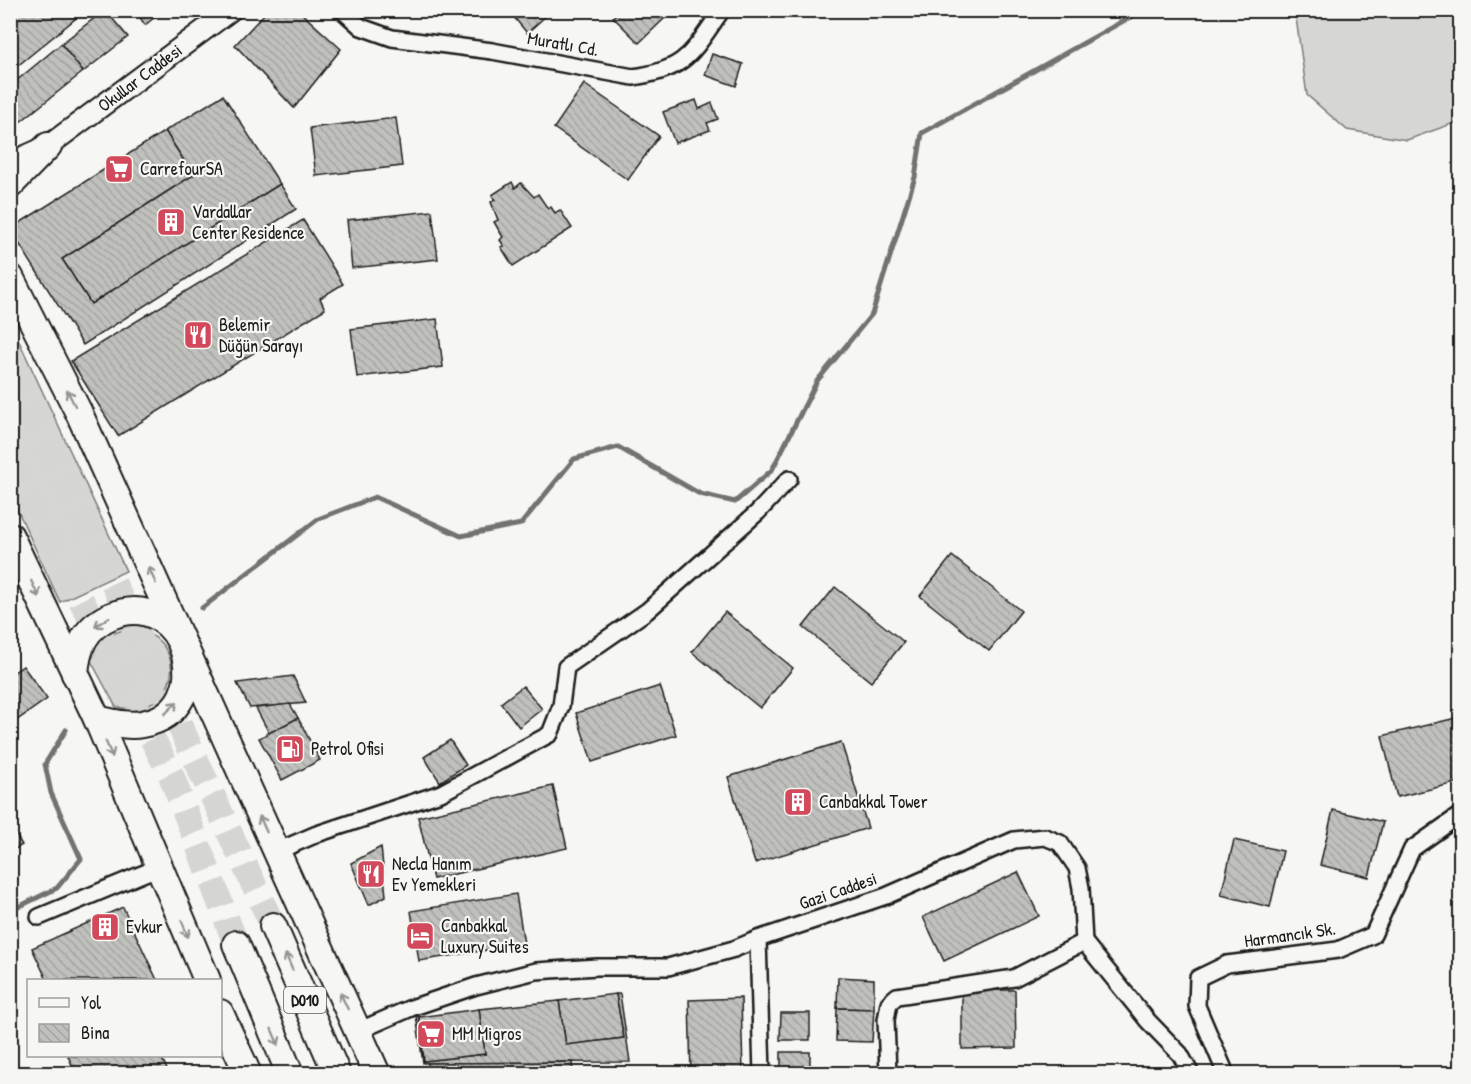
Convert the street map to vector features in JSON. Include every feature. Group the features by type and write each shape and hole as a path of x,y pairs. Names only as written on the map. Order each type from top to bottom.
{"highway":[{"path":"10,185 48,146"},
{"path":"10,277 79,413 377,1074"},
{"path":"10,536 97,719 206,979"},
{"path":"75,674 77,651 86,634 100,620 119,613 138,612 157,617 173,629 184,647 188,661 188,677 183,693 174,707 161,717 142,724 123,724 97,719"},
{"name":"D010","path":"273,926 337,1074"},
{"name":"D010","path":"236,944 290,1074"},
{"path":"222,1017 248,1074"}],"street":[{"name":"Okullar Caddesi","path":"10,163 48,146 231,10"},
{"name":"Muratlı Cd.","path":"342,10 361,27 392,38 492,51 633,77 656,74 680,64 722,10"},
{"path":"275,852 317,834 441,793 550,734 561,706 566,667 647,610 758,512 789,479"},
{"name":"Harmancık Sk.","path":"1226,1074 1197,1006 1198,978 1227,964 1338,950 1373,935 1412,849 1461,815"},
{"name":"Gazi Caddesi","path":"358,1031 411,1008 476,986 536,971 597,967 668,967 734,949 886,896 1014,840 1044,837 1060,843 1077,868 1082,888 1084,942"},
{"path":"39,917 159,867"},
{"path":"758,939 762,1074"},
{"path":"888,1074 886,1020 889,1003 897,996 1014,978 1084,942 1148,1021 1180,1054 1191,1074"}],"shaded area":[{"path":"1301,11 1460,11 1460,121 1407,140 1347,130 1307,95 1296,18"},
{"path":"11,324 126,571 60,602 11,496"},
{"path":"131,628 151,635 164,647 171,661 171,677 165,691 154,702 137,708 116,707 91,661 106,638"}],"building":[{"path":"10,10 86,10 10,72"},
{"path":"105,10 128,37 83,72 61,44"},
{"path":"135,10 164,10 145,25"},
{"path":"268,10 298,10 341,49 294,108 235,45"},
{"path":"508,10 545,10 548,14 527,33"},
{"path":"620,10 658,10 665,18 639,43 613,17"},
{"path":"61,44 83,72 10,130 10,86"},
{"path":"712,54 743,64 736,86 705,75"},
{"path":"584,84 659,136 628,180 554,128"},
{"name":"Vardallar Center Residence","path":"223,95 280,184 91,304 62,259 193,175 165,131"},
{"path":"696,100 699,109 712,103 718,119 707,123 710,130 675,143 663,112"},
{"path":"396,118 402,166 316,176 310,128"},
{"path":"165,131 193,175 62,259 91,304 280,184 296,209 83,345 10,229"},
{"path":"512,182 515,188 521,183 534,197 538,194 548,209 551,207 555,213 560,210 572,228 513,266 501,247 504,246 500,240 503,237 494,222 498,220 491,202 495,200 492,195"},
{"path":"432,211 438,259 352,268 347,220"},
{"name":"Belemir Düğün Sarayı","path":"303,220 343,284 320,298 325,309 118,436 71,361"},
{"path":"437,319 443,367 357,377 351,329"},
{"path":"952,556 1021,611 989,651 920,596"},
{"path":"835,587 904,642 871,682 803,627"},
{"path":"725,612 793,668 760,708 692,652"},
{"path":"23,666 47,699 10,725 10,675"},
{"path":"293,676 306,703 250,708 237,683"},
{"path":"523,686 542,709 519,727 501,703"},
{"path":"660,686 676,735 592,762 576,713"},
{"path":"290,704 298,718 269,733 256,708"},
{"path":"1460,717 1460,782 1397,797 1382,736"},
{"path":"298,718 320,760 282,780 259,738"},
{"path":"450,740 466,765 440,782 424,757"},
{"name":"Canbakkal Tower","path":"841,742 868,828 755,863 728,777"},
{"path":"553,786 567,848 433,879 418,817"},
{"path":"1333,810 1383,822 1369,877 1320,865"},
{"path":"10,825 22,845 10,852"},
{"path":"1234,840 1283,851 1270,907 1221,895"},
{"path":"381,847 386,896 369,905 351,863"},
{"path":"1018,872 1039,916 944,961 923,917"},
{"path":"516,894 524,944 419,961 411,911"},
{"name":"Evkur","path":"123,907 157,979 47,979 32,948"},
{"path":"838,977 874,979 874,1009 837,1008"},
{"path":"962,990 1015,990 1016,1048 962,1049"},
{"path":"616,994 624,1038 566,1045 559,1001"},
{"path":"616,994 620,994 630,1062 423,1063 416,1015 419,1017 424,1061 485,1054 479,1009 559,1001 566,1045 624,1038"},
{"path":"741,998 743,1074 691,1074 689,1000"},
{"path":"837,1008 874,1009 872,1042 836,1041"},
{"path":"479,1009 485,1054 424,1061 419,1017"},
{"path":"781,1013 810,1013 810,1040 780,1040"},
{"path":"781,1052 810,1052 810,1074 781,1074"},
{"path":"68,1057 161,1057 169,1074 76,1074"},
{"path":"572,1062 573,1074 428,1074 428,1063"}],"waterway":[{"path":"202,608 318,519 375,497 461,536 521,524 574,459 618,447 700,494 735,502 772,470 817,381 872,314 915,177 922,133 1143,10"},
{"path":"10,911 57,888 81,859 51,793 45,764 66,730"}],"tunnel":[{"path":"10,373 106,567 273,926"},
{"path":"10,461 171,775 236,944"}],"place":[{"name":"CarrefourSA","path":"119,169"},
{"name":"Vardallar Center Residence","path":"171,222"},
{"name":"Belemir Düğün Sarayı","path":"198,335"},
{"name":"Petrol Ofisi","path":"290,749"},
{"name":"Canbakkal Tower","path":"798,802"},
{"name":"Necla Hanım Ev Yemekleri","path":"371,874"},
{"name":"Evkur","path":"105,927"},
{"name":"Canbakkal Luxury Suites","path":"420,936"},
{"name":"MM Migros","path":"431,1034"}]}
